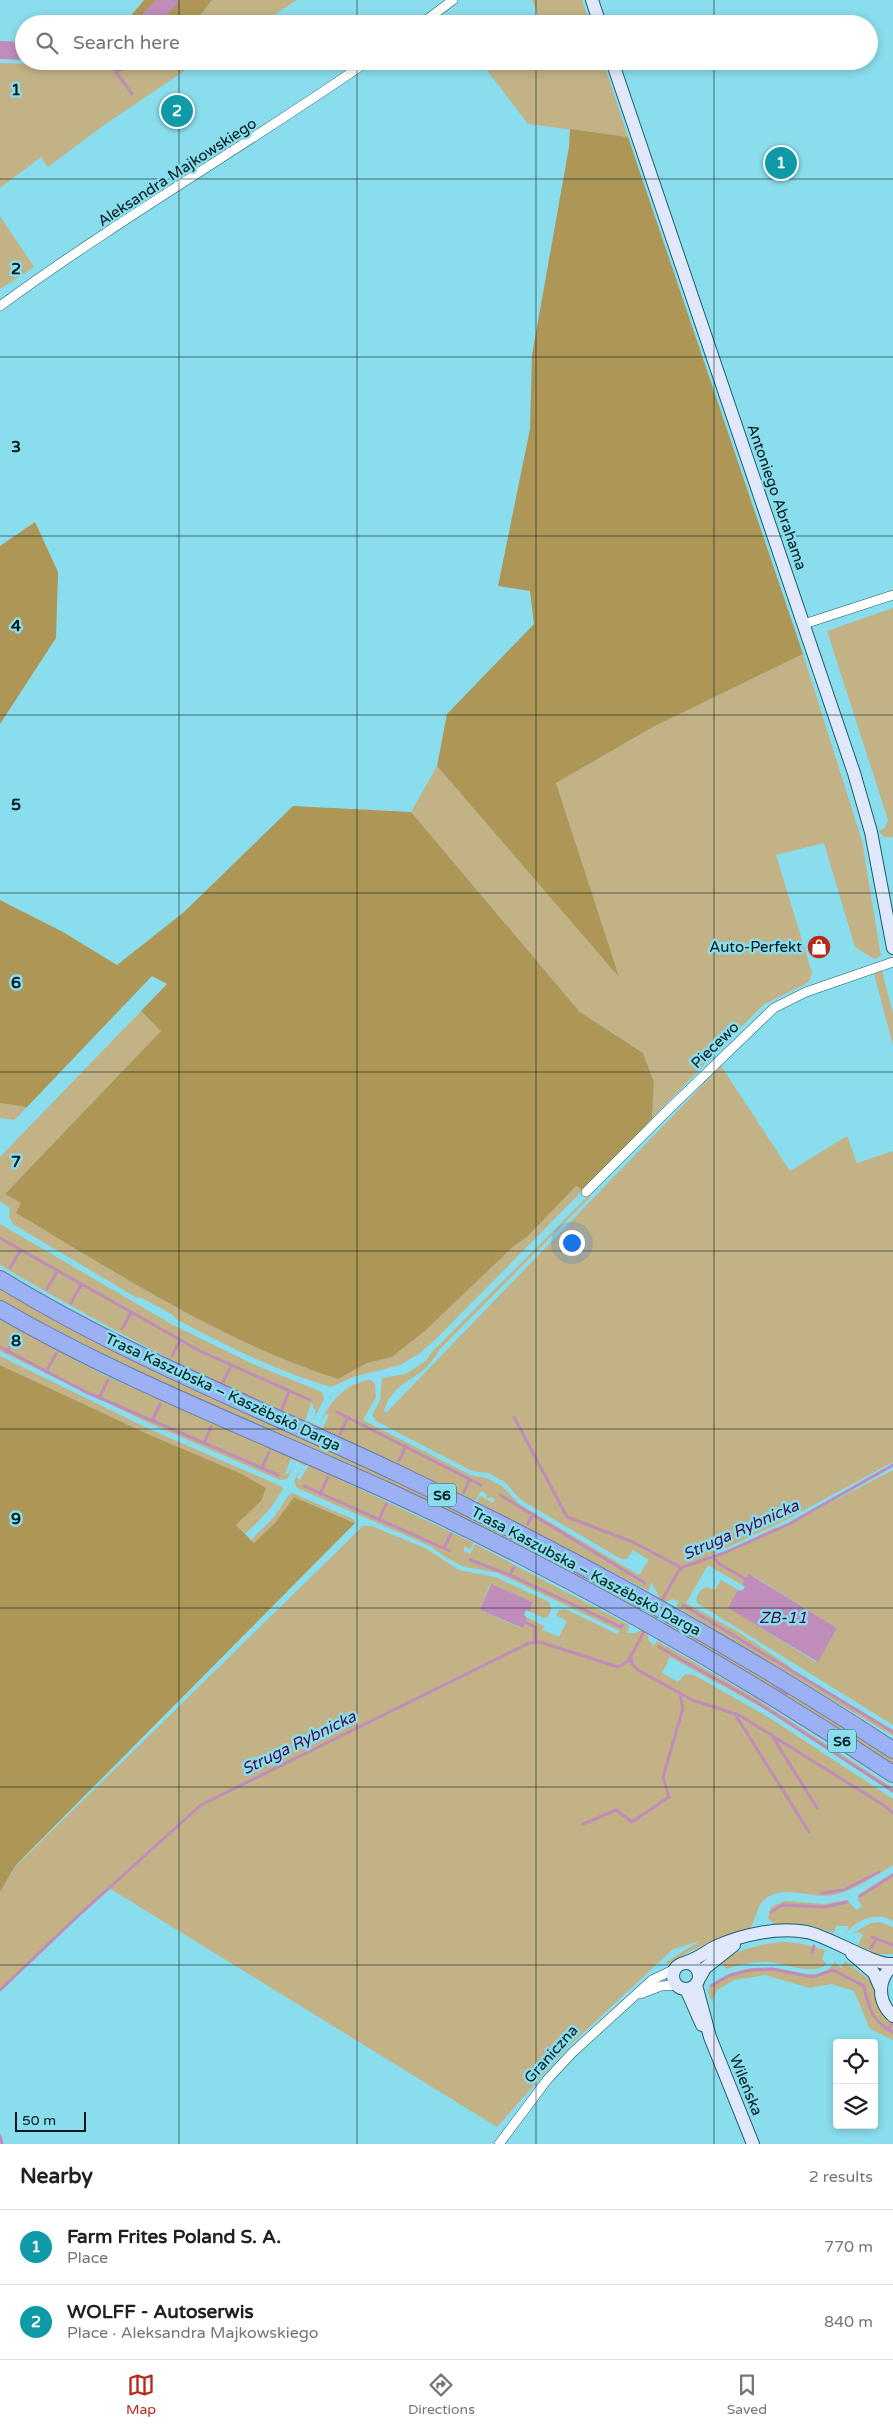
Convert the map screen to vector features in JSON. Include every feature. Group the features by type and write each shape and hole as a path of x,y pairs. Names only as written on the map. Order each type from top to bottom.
{"highway":[{"name":"Trasa Kaszubska – Kaszëbskô Darga","path":"0,1279 86,1327 194,1381 400,1475 559,1554 732,1650 893,1750"},
{"name":"Trasa Kaszubska – Kaszëbskô Darga","path":"0,1309 113,1369 391,1493 541,1567 722,1667 893,1774"}],"main road":[{"path":"592,0 597,15"},
{"name":"Antoniego Abrahama","path":"615,70 804,624 871,832 893,948"},
{"name":"Graniczna","path":"680,1966 716,1947 746,1937 766,1932 794,1931 818,1935 881,1963 893,1965"},
{"name":"Graniczna","path":"690,1984 712,1961 746,1937"},
{"name":"Graniczna","path":"845,1947 874,1973 880,1987 882,2000 893,2016"},
{"path":"680,1966 694,1965 690,1984"},
{"path":"880,1987 884,1975 893,1965"},
{"name":"Wileńska","path":"680,1966 673,1977 690,1984 752,2144"}],"street":[{"path":"433,15 453,0"},
{"name":"Aleksandra Majkowskiego","path":"0,306 60,263 297,110 355,70"},
{"path":"804,624 893,595"},
{"name":"Piecewo","path":"586,1192 774,1008 806,992 893,962"},
{"name":"Graniczna","path":"499,2144 547,2080 572,2053 656,1976 680,1966"},
{"name":"Graniczna","path":"637,1995 661,1986 690,1984"}],"shaded area":[{"path":"144,0 212,0 201,15 132,15"},
{"path":"212,0 297,0 274,15 201,15"},
{"path":"532,0 582,0 587,15 538,15"},
{"path":"0,63 15,63 15,70 112,70 119,72 123,70 186,70 104,125 48,167 41,157 0,188"},
{"path":"487,70 606,70 628,137 528,124"},
{"path":"570,129 628,137 803,654 653,727 556,783 619,977 437,766 447,714 534,624 530,591 498,586 530,429 532,355 569,147"},
{"path":"0,216 34,267 0,289"},
{"path":"35,522 58,572 56,638 0,724 0,546"},
{"path":"893,608 893,837 884,837 879,831 885,828 888,820 827,631"},
{"path":"803,654 862,841 881,956 874,959 855,947 824,843 776,855 812,973 809,982 763,1005 652,1118 654,1082 643,1053 580,1012 411,812 437,766 618,975 556,783 653,727"},
{"path":"293,806 411,812 580,1012 643,1053 654,1082 652,1118 586,1192 576,1186 527,1237 515,1245 426,1330 392,1357 367,1363 338,1379 296,1364 213,1327 133,1283 16,1213 21,1203 5,1194 161,1031 141,1011 167,984 152,976 27,1107 0,1103 0,900 63,932 117,965 184,912"},
{"path":"882,971 893,1014 893,1045 874,974"},
{"path":"141,1011 162,1031 5,1194 22,1203 17,1213 133,1283 213,1327 296,1364 338,1379 367,1363 392,1357 426,1330 515,1245 527,1237 576,1186 582,1189 582,1191 420,1353 400,1365 353,1377 331,1387 291,1374 233,1348 176,1319 173,1315 142,1298 137,1298 13,1224 9,1217 10,1208 0,1201 0,1157"},
{"path":"721,1066 790,1171 847,1136 857,1163 893,1151 893,1462 784,1521 707,1557 709,1560 776,1527 777,1530 893,1470 893,1725 697,1603 700,1591 708,1587 715,1590 721,1580 739,1590 729,1608 816,1662 837,1628 750,1574 742,1584 745,1587 708,1565 686,1603 740,1633 789,1666 793,1671 893,1730 893,1736 680,1609 677,1606 679,1599 677,1601 672,1599 666,1602 648,1634 648,1639 653,1645 652,1648 657,1641 661,1643 757,1699 893,1788 893,1793 777,1716 670,1657 662,1673 678,1682 685,1674 694,1675 773,1720 893,1799 893,1865 857,1886 834,1895 826,1896 791,1892 774,1894 766,1898 760,1905 750,1928 696,1948 667,1965 666,1962 700,1941 673,1949 567,2048 497,2127 109,1888 0,1989 0,1892 16,1866 363,1526 372,1526 427,1549 459,1570 495,1577 549,1602 551,1610 548,1617 544,1618 526,1610 530,1611 533,1602 490,1584 480,1610 521,1628 527,1618 524,1616 544,1626 542,1630 559,1637 567,1621 556,1615 559,1610 565,1609 617,1634 620,1631 498,1573 462,1566 430,1546 297,1488 294,1481 301,1467 297,1478 300,1480 309,1465 474,1543 470,1549 464,1547 464,1551 470,1554 475,1544 625,1623 629,1626 627,1633 640,1631 659,1596 651,1582 649,1591 477,1502 480,1496 493,1503 495,1499 491,1497 487,1499 486,1494 481,1491 475,1501 307,1423 308,1421 323,1428 329,1415 326,1414 320,1423 321,1421 335,1399 341,1393 354,1384 371,1380 375,1384 376,1397 363,1420 470,1475 486,1478 502,1486 519,1504 639,1575 649,1560 633,1550 627,1559 621,1559 521,1500 505,1482 488,1473 472,1471 376,1421 372,1415 380,1400 382,1378 406,1374 427,1360 429,1355 589,1195 591,1196 440,1349 425,1368 392,1394 384,1411 386,1413"},
{"path":"0,1103 27,1107 14,1120 0,1118"},
{"path":"0,1224 173,1325 255,1365 322,1392 324,1399 313,1420 316,1410 311,1403 305,1422 266,1405 227,1387 74,1308 0,1265"},
{"path":"0,1287 187,1386 461,1512 643,1607 640,1612 160,1383 0,1301"},
{"path":"0,1320 104,1375 307,1464 306,1466 291,1459 285,1473 288,1474 294,1464 287,1479 280,1480 151,1424 0,1351"},
{"path":"0,1356 149,1429 283,1488 271,1507 245,1534 236,1525 262,1500 266,1488 242,1474 150,1435 0,1365"},
{"path":"0,1365 150,1435 242,1474 266,1488 262,1500 236,1525 254,1543 275,1523 294,1497 355,1523 16,1865 0,1892"},
{"path":"292,1493 353,1519 356,1523 294,1497 275,1523 254,1544 251,1540 274,1517"},
{"path":"666,1620 730,1657 893,1758 893,1765 663,1625"},
{"path":"893,1873 893,1921 881,1917 868,1918 856,1924 846,1933 849,1928 847,1926 836,1926 834,1933 805,1924 774,1924 768,1918 771,1907 785,1901 824,1904 847,1900 856,1910 862,1907 858,1899 859,1894"},
{"path":"879,1922 893,1927 893,1954 877,1954 858,1945 863,1935 858,1932 851,1934 871,1923"},
{"path":"786,1942 825,1950 822,1959 827,1964 821,1968 806,1969 761,1962 727,1969 721,1963 735,1954 752,1947"},
{"path":"845,1961 871,1981 878,2008 893,2024 893,2040 870,2029 854,1991 831,1984 810,1988 765,1975 734,1980 717,1990 712,2002 708,1991 717,1980 743,1970 768,1967 815,1974 829,1969 835,1962 841,1968"}],"water":[{"name":"ZB-11","path":"749,1574 837,1628 818,1662 728,1608 738,1590 742,1591 745,1587 742,1584"},
{"path":"491,1584 533,1602 530,1611 526,1610 524,1615 527,1618 523,1628 480,1610"}],"waterway":[{"path":"154,15 169,0"},
{"path":"0,50 15,51"},
{"path":"115,70 132,94"},
{"path":"0,1238 200,1351 310,1400"},
{"path":"10,1268 20,1251"},
{"path":"47,1289 57,1272"},
{"path":"71,1303 81,1285"},
{"path":"122,1329 131,1312"},
{"path":"7,1352 18,1333"},
{"path":"172,1356 180,1340"},
{"path":"0,1347 86,1392 278,1475"},
{"path":"46,1372 56,1354"},
{"path":"223,1382 231,1366"},
{"path":"99,1398 108,1380"},
{"path":"282,1409 289,1391"},
{"path":"152,1421 160,1404"},
{"path":"337,1412 481,1485"},
{"path":"340,1434 348,1417"},
{"path":"514,1417 567,1517 633,1542 682,1568"},
{"path":"204,1443 211,1427"},
{"path":"399,1461 406,1445"},
{"path":"262,1468 269,1452"},
{"name":"Struga Rybnicka","path":"662,1600 678,1572 683,1567 724,1553 789,1524 893,1465"},
{"path":"320,1494 328,1477"},
{"path":"464,1492 470,1479"},
{"path":"304,1486 450,1551"},
{"path":"500,1495 645,1583"},
{"path":"379,1520 386,1504"},
{"path":"528,1524 532,1515"},
{"path":"444,1548 451,1534"},
{"path":"713,1556 718,1563 745,1579"},
{"path":"470,1560 510,1575 621,1627 622,1625"},
{"path":"510,1575 514,1567"},
{"path":"635,1605 641,1609"},
{"path":"683,1605 893,1732"},
{"path":"525,1622 535,1627 535,1641"},
{"name":"Struga Rybnicka","path":"0,1990 79,1915 201,1805 529,1643 540,1642 618,1667 628,1661 644,1632"},
{"path":"659,1647 755,1701 893,1791"},
{"path":"631,1657 632,1664 638,1670 692,1700 739,1715 885,1806 893,1813"},
{"path":"774,1685 787,1694"},
{"path":"583,1824 616,1810 632,1822 669,1797 663,1777 683,1708 680,1695"},
{"path":"735,1714 809,1832"},
{"path":"771,1734 817,1808"},
{"path":"822,1893 843,1890 879,1872"},
{"path":"860,1896 893,1875"},
{"path":"771,1912 782,1905 825,1907 847,1902"},
{"path":"872,1937 893,1945"},
{"path":"871,1948 876,1939"},
{"path":"812,1953 814,1946"},
{"path":"711,1986 730,1975 751,1970 772,1969 813,1977 833,1970 864,1986 872,2013 880,2023 893,2032"},
{"path":"888,2030 892,2023"},
{"name":"Struga Rybnicka","path":"0,2136 2,2144"}],"place":[{"name":"WOLFF - Autoserwis","path":"177,111"},
{"name":"Farm Frites Poland S. A.","path":"781,163"},
{"name":"Auto-Perfekt","path":"819,947"}]}
